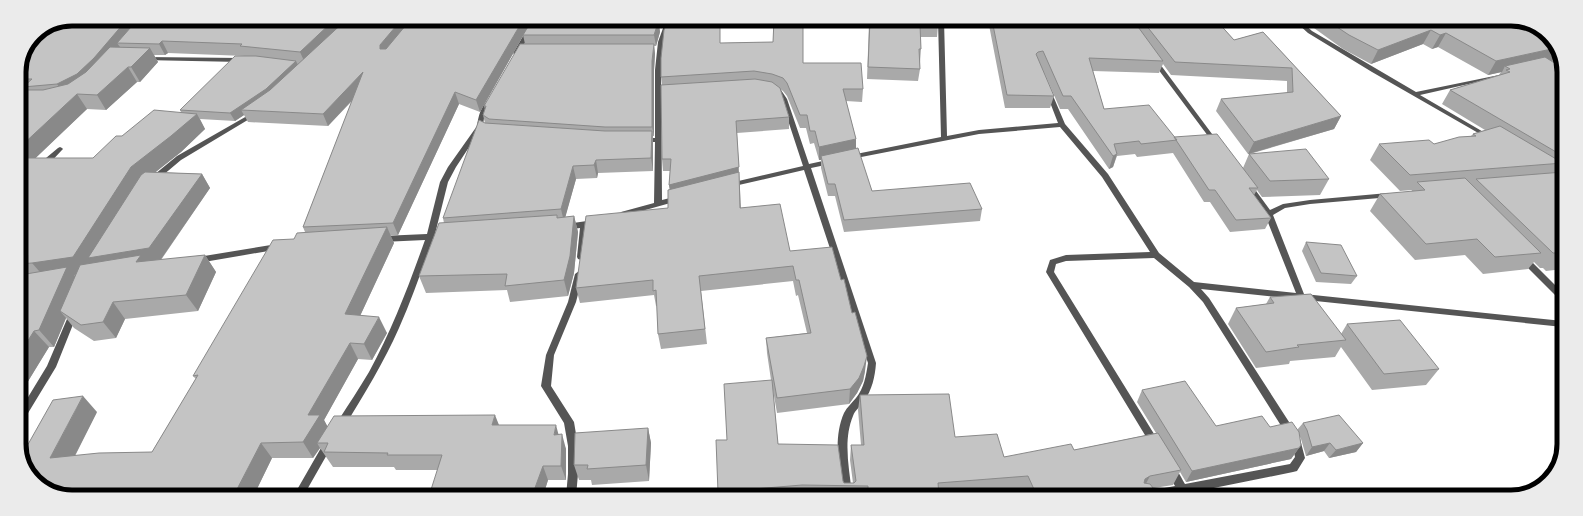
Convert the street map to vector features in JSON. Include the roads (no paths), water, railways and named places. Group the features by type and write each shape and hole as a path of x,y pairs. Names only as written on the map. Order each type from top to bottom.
{"street":[{"path":"514,57 532,26"},
{"path":"658,204 658,70 660,50 666,26"},
{"path":"941,26 944,137"},
{"path":"1303,26 1310,32 1374,71 1494,140"},
{"path":"518,50 526,50"},
{"path":"652,50 660,50"},
{"path":"138,58 247,60"},
{"path":"1153,58 1222,152"},
{"path":"1416,94 1506,74"},
{"path":"1047,87 1062,124 1104,176 1156,254 1192,285 1206,300 1297,442 1300,458 1293,468 1186,490"},
{"path":"770,88 779,92 784,99 872,364 870,380 860,400 849,411 844,426 843,446 847,490"},
{"path":"659,93 666,93"},
{"path":"302,490 375,367 395,328 430,237 444,182 452,167 480,126 481,118 492,98"},
{"path":"146,186 179,158 260,110"},
{"path":"720,188 806,167 944,137 1062,124"},
{"path":"480,126 489,132"},
{"path":"636,140 658,140"},
{"path":"40,168 60,149"},
{"path":"1246,183 1269,214 1301,296"},
{"path":"1269,214 1283,206 1310,202 1399,194"},
{"path":"618,216 685,196"},
{"path":"554,228 584,225 604,220"},
{"path":"572,490 573,446 569,422 546,386 550,355 572,302 579,272 584,225"},
{"path":"373,240 454,235"},
{"path":"188,262 288,246"},
{"path":"1156,254 1066,258 1053,262 1050,272 1157,448"},
{"path":"1520,255 1557,292"},
{"path":"1192,285 1557,323"},
{"path":"26,408 51,367 77,306"},
{"path":"1166,462 1175,490"}]}
